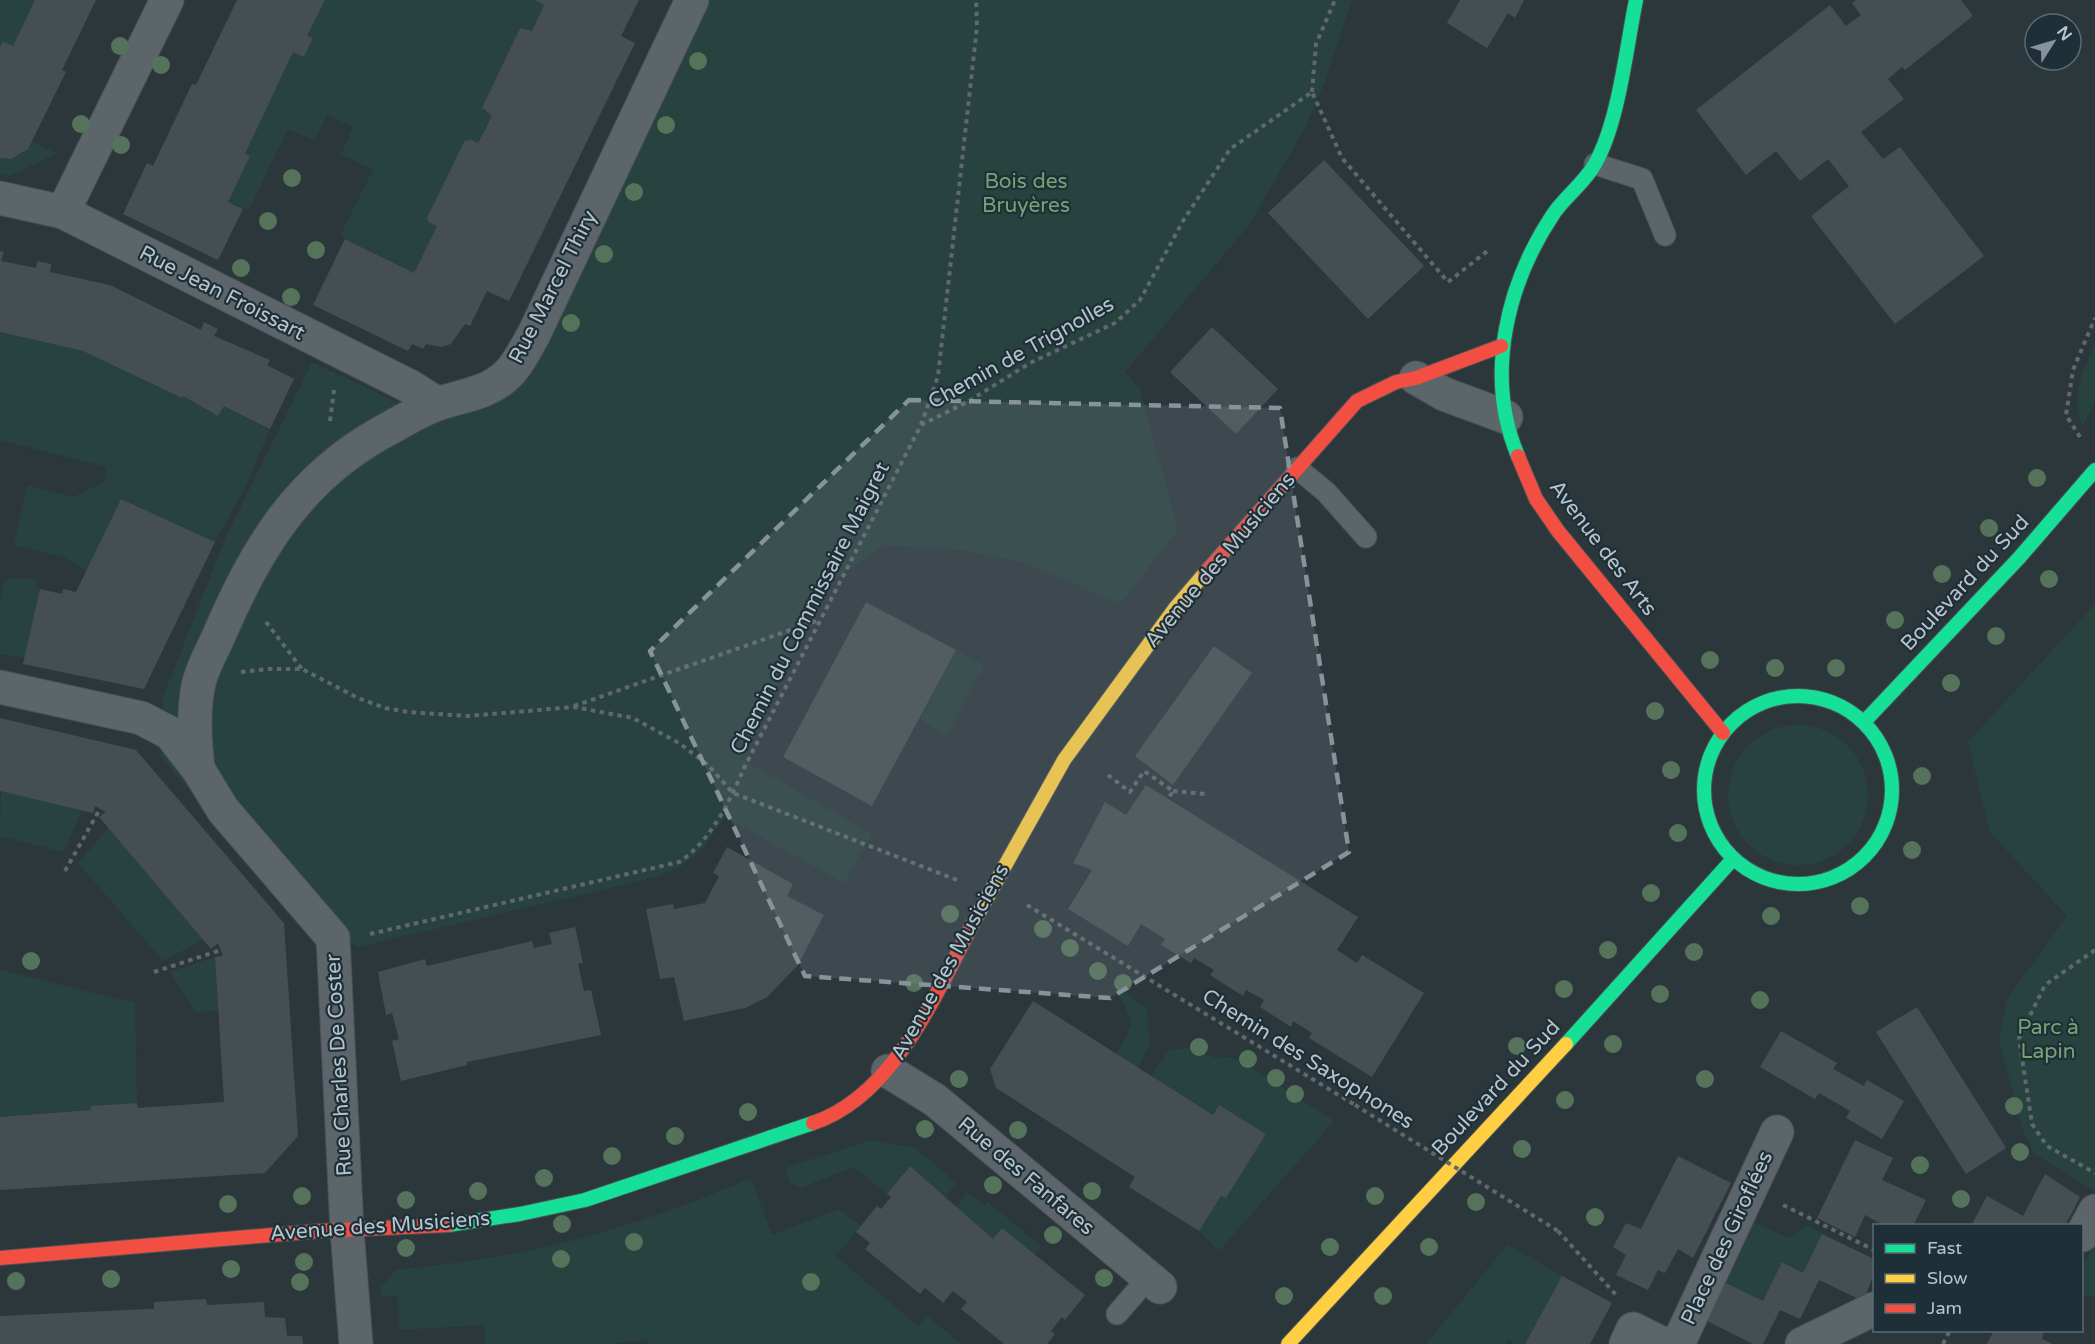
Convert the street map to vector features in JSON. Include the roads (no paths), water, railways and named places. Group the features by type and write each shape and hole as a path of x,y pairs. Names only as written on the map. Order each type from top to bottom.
{"street":[{"path":"63,212 167,0"},
{"name":"Rue Marcel Thiry","path":"198,769 194,727 198,685 246,579 286,511 339,460 378,435 438,404 471,396 494,385 506,376 518,362 534,334 692,0"},
{"name":"Avenue des Arts","path":"1636,0 1613,115 1595,164 1555,212 1526,261 1501,346 1501,378 1506,417 1514,447 1541,507 1723,733"},
{"name":"Rue Jean Froissart","path":"0,198 63,212 438,404"},
{"name":"Avenue des Musiciens","path":"0,1258 347,1230 439,1226 520,1214 585,1200 831,1117 867,1094 900,1056 1064,760 1176,607 1357,401 1396,382 1416,378 1444,365 1501,346"},
{"path":"1416,378 1444,394 1506,417"},
{"name":"Boulevard du Sud","path":"1864,722 2019,558 2095,470"},
{"name":"Rue Charles De Coster","path":"0,687 141,718 170,733 198,769 223,810 333,938 347,1230 356,1344"},
{"path":"1809,695 1837,703 1864,722 1889,761 1892,803 1877,843 1848,871 1811,884 1779,883 1733,859 1717,839 1704,800 1707,760 1723,733 1751,707 1776,697 1809,695"},
{"name":"Boulevard du Sud","path":"1288,1344 1733,859"},
{"name":"Rue des Fanfares","path":"888,1071 935,1100 1154,1283"},
{"name":"Place des Giroflées","path":"1678,1344 1777,1132"},
{"path":"2083,1233 2095,1211"},
{"path":"1802,1344 1873,1310"},
{"name":"Place des Giroflées","path":"1630,1337 1663,1344"}],"lane":[{"path":"1595,164 1642,179 1665,235"},
{"path":"1297,468 1326,492 1366,537"},
{"path":"1118,1314 1154,1283"}],"park label":[{"name":"Bois des Bruyères","path":"1026,193"},
{"name":"Parc à Lapin","path":"2048,1039"}]}
